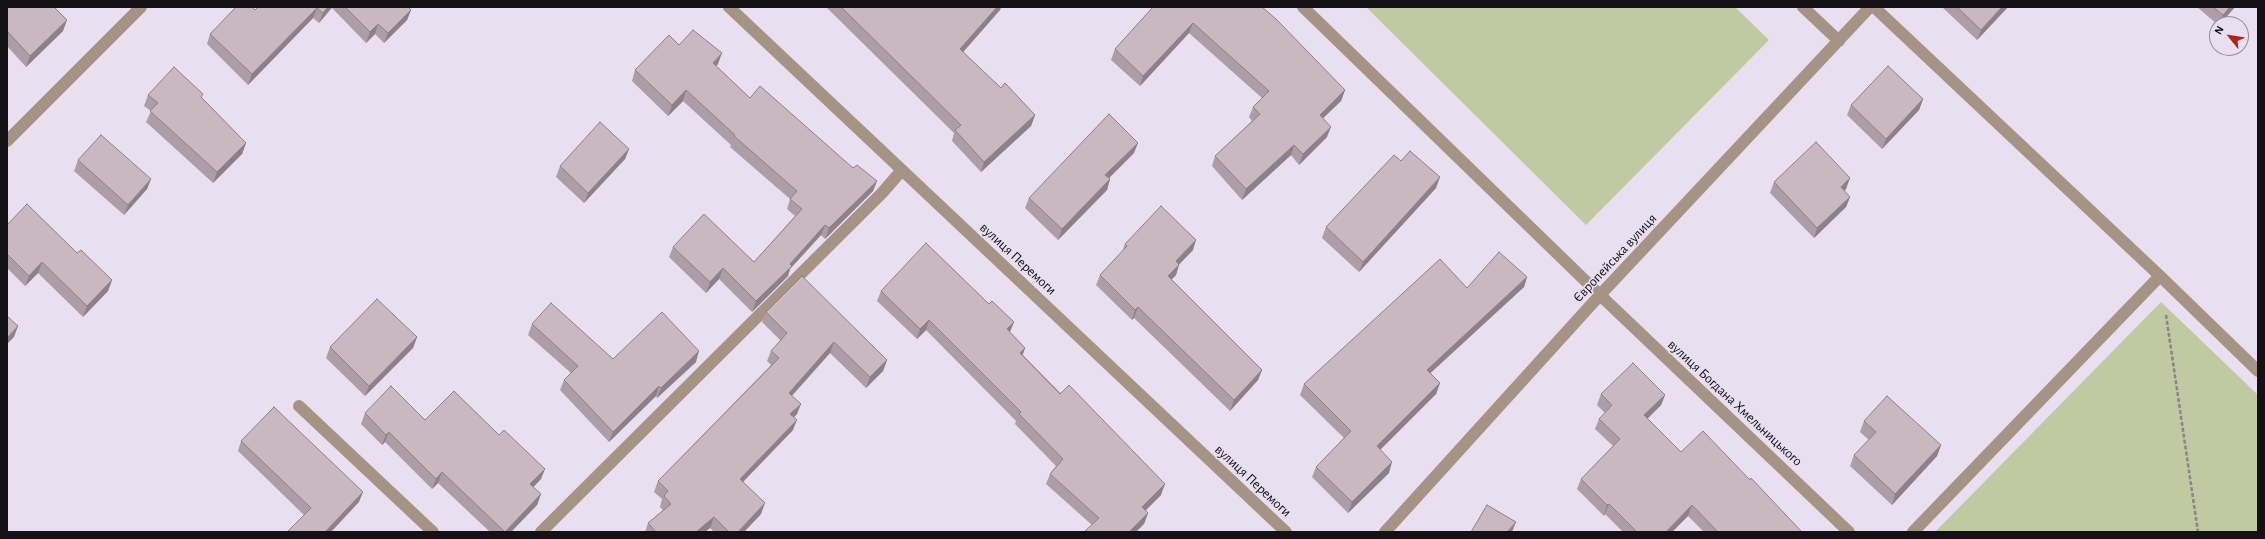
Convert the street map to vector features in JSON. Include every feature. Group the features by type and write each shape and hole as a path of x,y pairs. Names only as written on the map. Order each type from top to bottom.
{"street":[{"path":"7,141 141,7"},
{"name":"вулиця Перемоги","path":"729,7 1286,532"},
{"name":"вулиця Богдана Хмельницького","path":"1303,7 1600,295 1849,532"},
{"path":"1803,7 1839,41"},
{"name":"Європейська вулиця","path":"1385,532 1600,295 1870,7"},
{"path":"1874,7 2160,276 2258,371"},
{"path":"541,532 882,193 902,170"},
{"path":"1913,532 2160,276"},
{"path":"299,406 432,532"}],"path":[{"path":"2160,276 2198,532"}],"green space":[{"path":"1366,7 1735,7 1769,40 1586,225"},
{"path":"2161,302 2258,395 2258,532 1935,532"}],"building":[{"path":"7,7 54,7 67,20 30,56 7,31"},
{"path":"236,7 252,7 255,10 258,7 328,7 323,13 317,8 252,74 210,34"},
{"path":"345,7 408,7 411,10 388,33 378,24 370,32"},
{"path":"841,7 997,7 960,49 1001,88 1005,83 1035,115 984,162 955,130 961,125"},
{"path":"1153,7 1262,7 1276,19 1345,90 1320,115 1331,127 1303,154 1294,145 1246,189 1215,156 1260,114 1253,107 1269,91 1193,23 1143,76 1115,49"},
{"path":"1957,7 2002,7 1981,30"},
{"path":"2213,7 2230,7 2223,15"},
{"path":"693,30 722,53 713,63 750,98 760,86 853,168 857,165 877,181 829,228 825,225 790,264 792,266 756,301 723,268 710,282 673,247 704,214 754,262 802,209 790,199 797,191 734,136 735,135 686,90 672,105 635,70 669,35 679,45"},
{"path":"1888,66 1923,99 1886,139 1851,105"},
{"path":"174,67 203,94 201,97 246,143 217,172 150,111 158,103 148,95"},
{"path":"1109,114 1138,143 1105,175 1110,179 1062,229 1029,198"},
{"path":"600,122 629,149 588,193 560,166"},
{"path":"101,135 151,179 128,205 78,160"},
{"path":"1816,142 1850,178 1841,187 1850,197 1817,228 1774,182"},
{"path":"1410,151 1440,177 1363,262 1326,227 1394,155 1401,161"},
{"path":"27,204 77,253 81,250 112,280 87,306 42,262 29,276 7,254 7,225"},
{"path":"1161,206 1196,240 1176,261 1179,265 1168,276 1262,370 1234,400 1138,307 1135,310 1100,275 1127,246 1125,244"},
{"path":"926,243 989,304 992,301 1014,322 1007,329 1025,348 1020,353 1060,394 1069,385 1165,484 1142,507 1148,513 1129,532 1084,532 1099,518 1050,474 1063,459 1019,414 1021,412 929,320 920,329 881,291"},
{"path":"1499,252 1527,277 1427,370 1440,383 1377,446 1392,462 1352,502 1316,467 1351,431 1304,384 1440,259 1467,288"},
{"path":"802,276 887,360 870,377 834,342 789,393 801,404 790,414 797,420 740,479 765,503 738,532 729,532 714,517 696,532 656,532 648,523 671,504 664,496 668,491 658,481 779,358 771,351 787,333 766,312"},
{"path":"377,299 417,337 369,386 330,347"},
{"path":"551,303 613,359 662,312 699,351 661,388 659,386 613,432 564,380 578,366 532,324"},
{"path":"7,316 18,326 7,338"},
{"path":"1633,363 1665,395 1644,415 1681,452 1703,431 1750,480 1751,478 1802,532 1718,532 1692,505 1666,532 1637,532 1581,479 1620,439 1599,419 1612,405 1601,394"},
{"path":"391,386 425,420 454,391 499,435 504,430 545,469 530,484 541,494 505,532 442,472 436,479 389,432 386,435 365,413"},
{"path":"1887,396 1941,445 1895,494 1854,455 1876,432 1864,421"},
{"path":"274,407 363,492 325,532 287,532 311,508 241,441"},
{"path":"1487,505 1516,522 1507,532 1471,532"}]}
